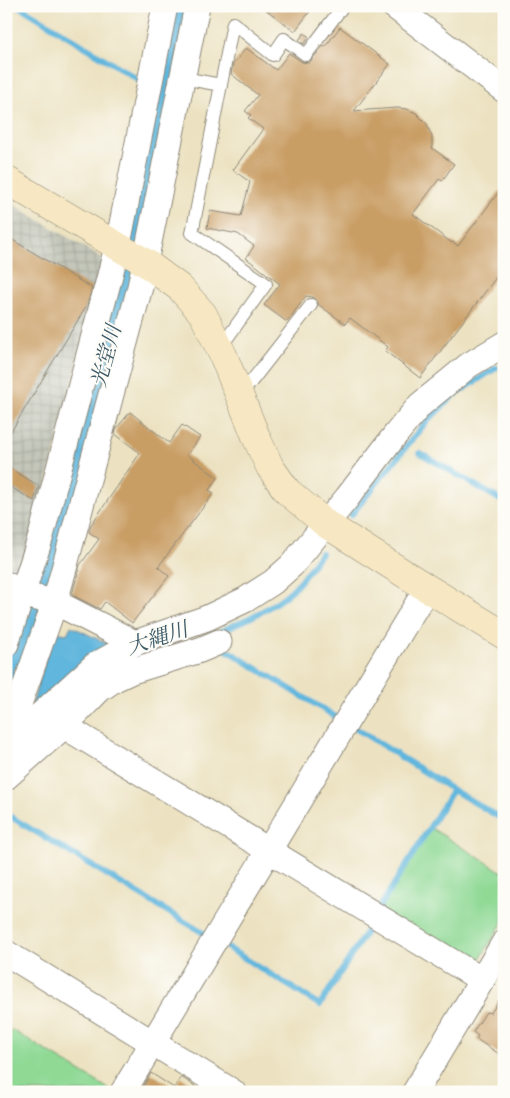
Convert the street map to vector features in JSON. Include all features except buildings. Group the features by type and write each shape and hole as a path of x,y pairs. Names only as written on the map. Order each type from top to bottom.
{"street":[{"path":"6,741 52,601 131,254 164,6"},
{"path":"6,644 19,591 74,413 131,254 183,78 197,6"},
{"path":"394,6 502,86"},
{"path":"6,180 131,254 180,288 203,314 220,348 270,467 287,491 326,524 504,635"},
{"path":"6,746 94,666 135,643 207,618 245,600 273,582 292,565 420,406 469,365 504,344"},
{"path":"123,1092 427,588"},
{"path":"19,591 52,601 135,643"},
{"path":"6,777 64,726 99,690 115,679 132,671 200,650 219,642"},
{"path":"64,726 482,980"},
{"path":"414,1092 504,943"},
{"path":"6,953 233,1092"}],"lane":[{"path":"220,348 266,284 192,233 233,23 272,55 284,39 306,55 343,6"},
{"path":"183,78 221,85"},
{"path":"240,396 311,305"}],"shaded area":[{"path":"6,200 104,259 21,585 6,577"}],"green space":[{"path":"431,828 504,873 504,920 474,969 379,911"},
{"path":"12,1030 114,1092 6,1092 6,1038"}],"water":[{"path":"71,626 114,647 31,708 54,632 67,634"}],"waterway":[{"path":"19,6 144,83"},
{"name":"光堂川","path":"6,699 44,588 88,416 115,324 155,149 181,6"},
{"name":"大縄川","path":"351,515 426,422 453,396 496,368"},
{"path":"420,453 504,502"},
{"name":"大縄川","path":"215,634 248,619 280,600 298,584 321,553"},
{"path":"225,649 341,720"},
{"path":"352,726 504,820"},
{"path":"378,910 453,790"},
{"path":"6,814 210,937"},
{"path":"220,943 320,1005 373,921"}]}
